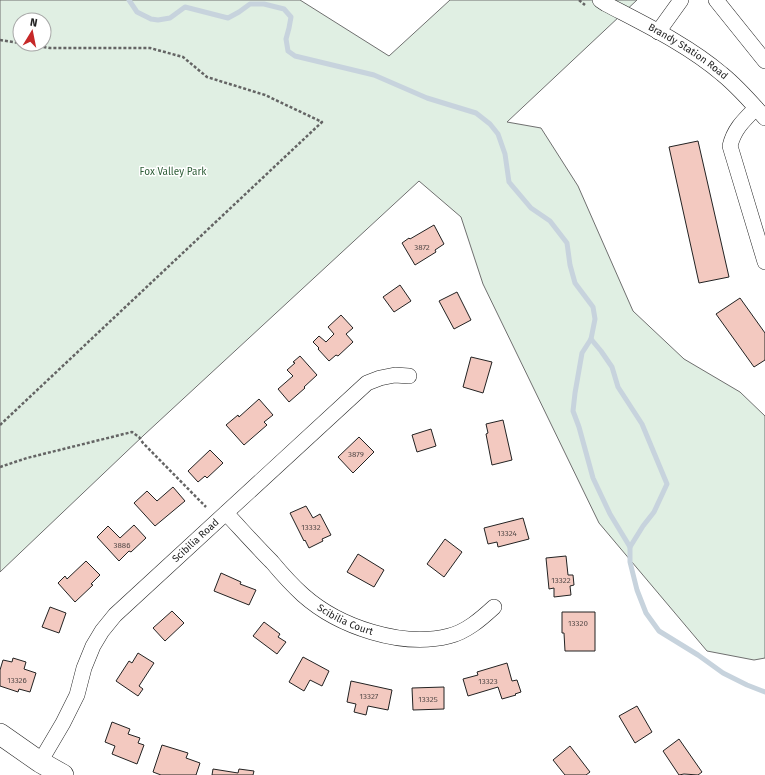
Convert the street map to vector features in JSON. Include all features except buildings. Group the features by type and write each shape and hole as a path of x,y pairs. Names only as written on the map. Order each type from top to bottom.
{"street":[{"name":"Brandy Station Road","path":"600,0 701,58 738,88 761,113"},
{"path":"658,32 681,0"},
{"path":"716,0 765,61"},
{"path":"761,113 740,124 732,137 730,146 765,262"},
{"name":"Scibilia Road","path":"40,762 63,723 77,694 84,668 93,646 102,631 115,615 367,383 380,378 395,375 409,376"},
{"name":"Scibilia Court","path":"226,513 303,595 341,620 369,632 400,638 427,639 449,636 462,631 479,621 494,607"},
{"path":"0,734 40,762 63,775"}],"path":[{"path":"0,40 12,42"},
{"path":"0,425 322,122 265,95 207,77 183,57 150,48 52,48"},
{"path":"0,467 27,458 132,432 139,437 143,443 206,507"}],"green space":[{"name":"Fox Valley Park","path":"0,0 300,0 389,56 450,0 637,0 507,122 541,128 578,186 633,311 684,359 740,392 765,416 765,658 754,660 707,651 599,523 483,284 461,217 419,181 144,435 0,572"}],"waterway":[{"path":"129,0 137,12 151,19 158,20 170,18 185,7 228,18 250,4 264,4 284,9 291,17 286,39 288,51 295,56 374,75 427,98 476,113 490,124 498,134 505,154 509,182 531,208 550,221 567,243 570,265 575,283 593,307 595,319 591,339 582,353 573,411 593,478 610,514 630,547 630,562 637,590 646,613 659,631 698,655 723,673 765,692"},
{"path":"591,339 612,367 618,387 642,424 667,484 654,512 630,547"}]}
